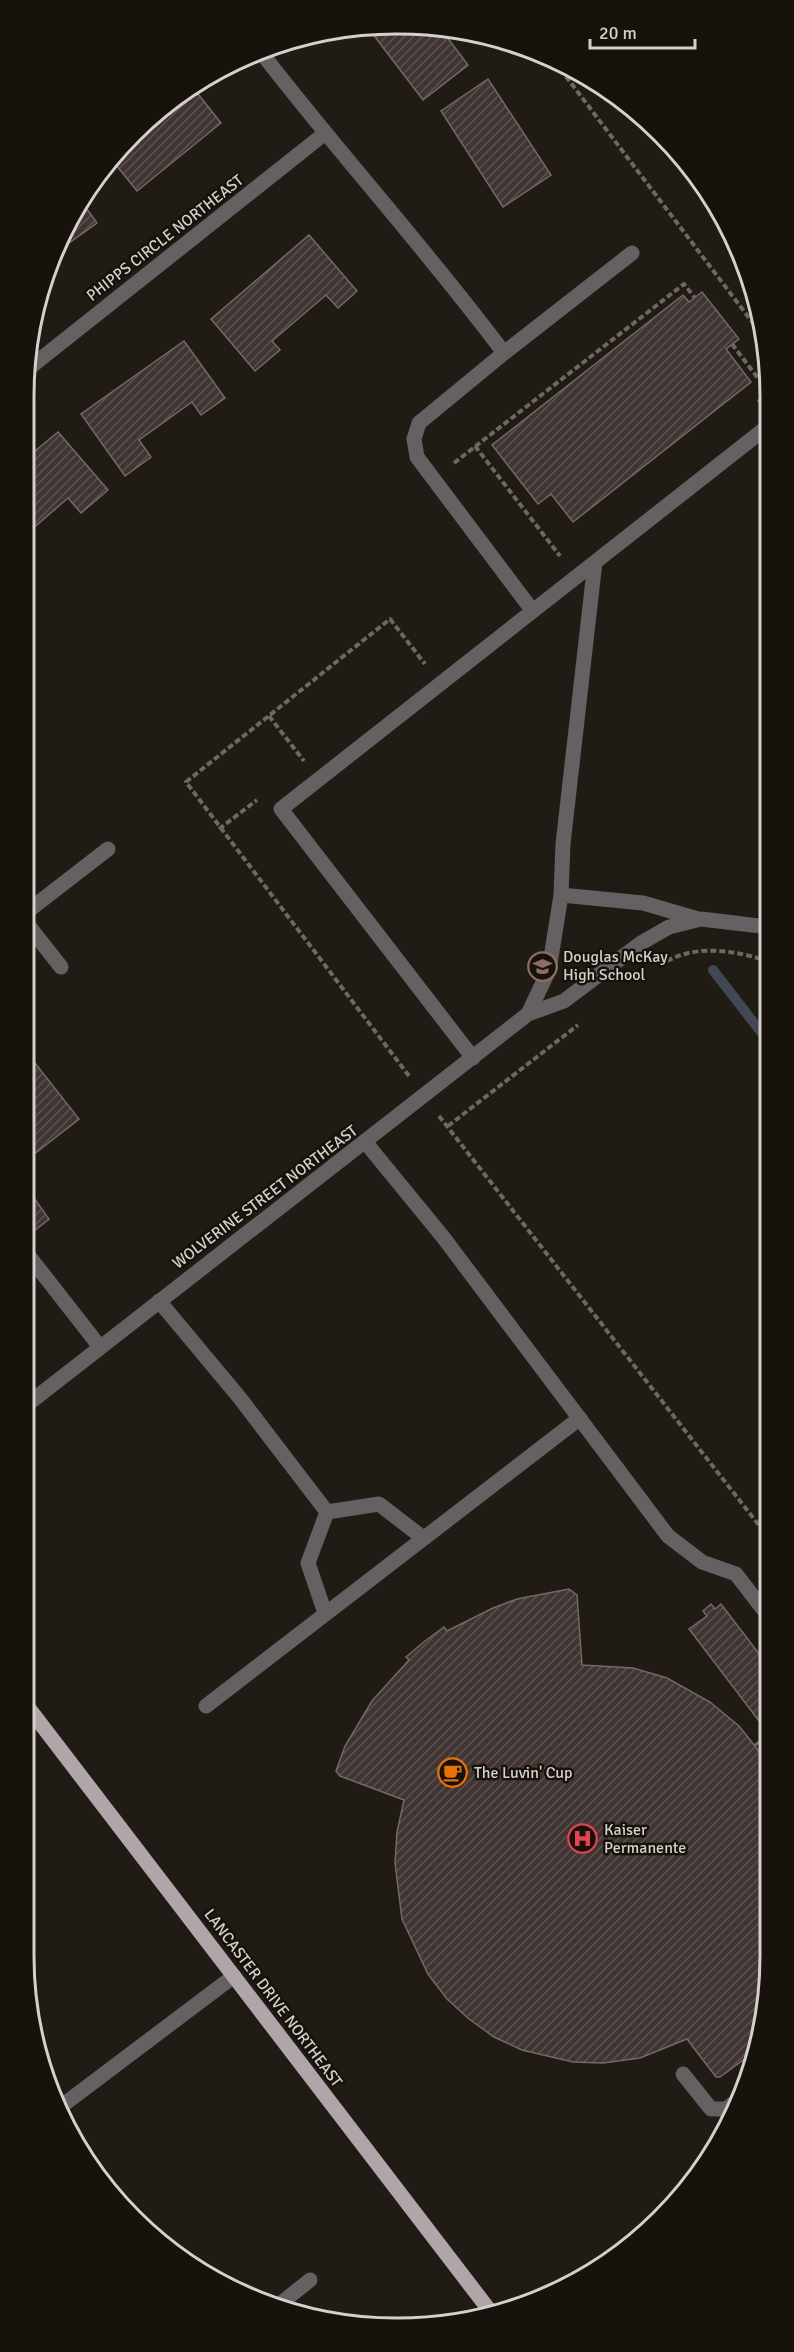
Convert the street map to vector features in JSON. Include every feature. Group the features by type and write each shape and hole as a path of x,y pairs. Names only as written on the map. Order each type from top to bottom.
{"main road":[{"name":"LANCASTER DRIVE NORTHEAST","path":"34,1715 486,2306"}],"street":[{"path":"266,59 324,134 449,279 504,353"},
{"name":"PHIPPS CIRCLE NORTHEAST","path":"36,362 324,134"},
{"path":"532,610 417,457 414,439 419,423 632,253"},
{"path":"473,1058 280,809 760,432"},
{"path":"528,1014 549,970 561,895 563,844 595,562"},
{"path":"34,907 108,849"},
{"path":"561,895 643,903 701,919 760,926"},
{"path":"528,1014 564,1001 641,943 669,927 701,919"},
{"path":"34,933 61,967"},
{"name":"WOLVERINE STREET NORTHEAST","path":"34,1399 366,1143 528,1014"},
{"path":"366,1143 443,1237 668,1536 702,1562 736,1574 760,1605"},
{"path":"34,1263 100,1347"},
{"path":"159,1301 239,1397 327,1512"},
{"path":"206,1706 422,1537 580,1419"},
{"path":"327,1512 379,1504 422,1537"},
{"path":"325,1613 308,1563 327,1512"},
{"path":"66,2103 234,1976"},
{"path":"683,2074 711,2109 725,2109"},
{"path":"285,2300 310,2280"}],"path":[{"path":"566,77 752,322"},
{"path":"451,465 684,284 695,298"},
{"path":"732,344 759,380"},
{"path":"475,446 563,559"},
{"path":"428,667 390,619 186,782 424,1096 760,1526"},
{"path":"269,717 305,762"},
{"path":"663,963 696,951 712,950 760,959"},
{"path":"448,1126 579,1023"}],"building":[{"path":"374,35 421,35 448,39 468,65 423,100"},
{"path":"488,79 551,175 503,207 441,111"},
{"path":"198,94 221,123 137,191 117,166 158,124"},
{"path":"87,209 97,223 69,243"},
{"path":"309,235 357,291 338,308 326,295 272,341 280,350 255,371 211,319"},
{"path":"702,292 739,339 726,349 751,382 573,522 551,494 538,504 492,445 683,295 689,302"},
{"path":"184,341 225,398 201,415 192,402 139,440 151,457 125,476 81,414"},
{"path":"58,432 108,490 81,513 68,498 34,527 34,452"},
{"path":"34,1062 79,1119 34,1154"},
{"path":"34,1198 49,1219 34,1231"},
{"name":"Kaiser Permanente","path":"569,1589 577,1595 582,1665 633,1668 667,1678 710,1702 739,1726 754,1745 760,1741 755,1746 760,1753 759,1979 753,2026 744,2059 720,2077 716,2077 687,2039 640,2058 603,2063 573,2062 522,2050 494,2037 469,2019 447,1999 428,1974 402,1919 395,1863 397,1832 404,1800 340,1776 336,1771 345,1746 372,1701 409,1660 406,1657 444,1627 447,1631 517,1599"},
{"name":"Kaiser Permanente","path":"711,1604 715,1609 721,1604 760,1655 760,1722 689,1629 707,1616 703,1611"}],"waterway":[{"path":"713,970 760,1031"}],"place":[{"name":"Douglas McKay High School","path":"542,966"},
{"name":"The Luvin' Cup","path":"453,1773"},
{"name":"Kaiser Permanente","path":"583,1839"}]}
